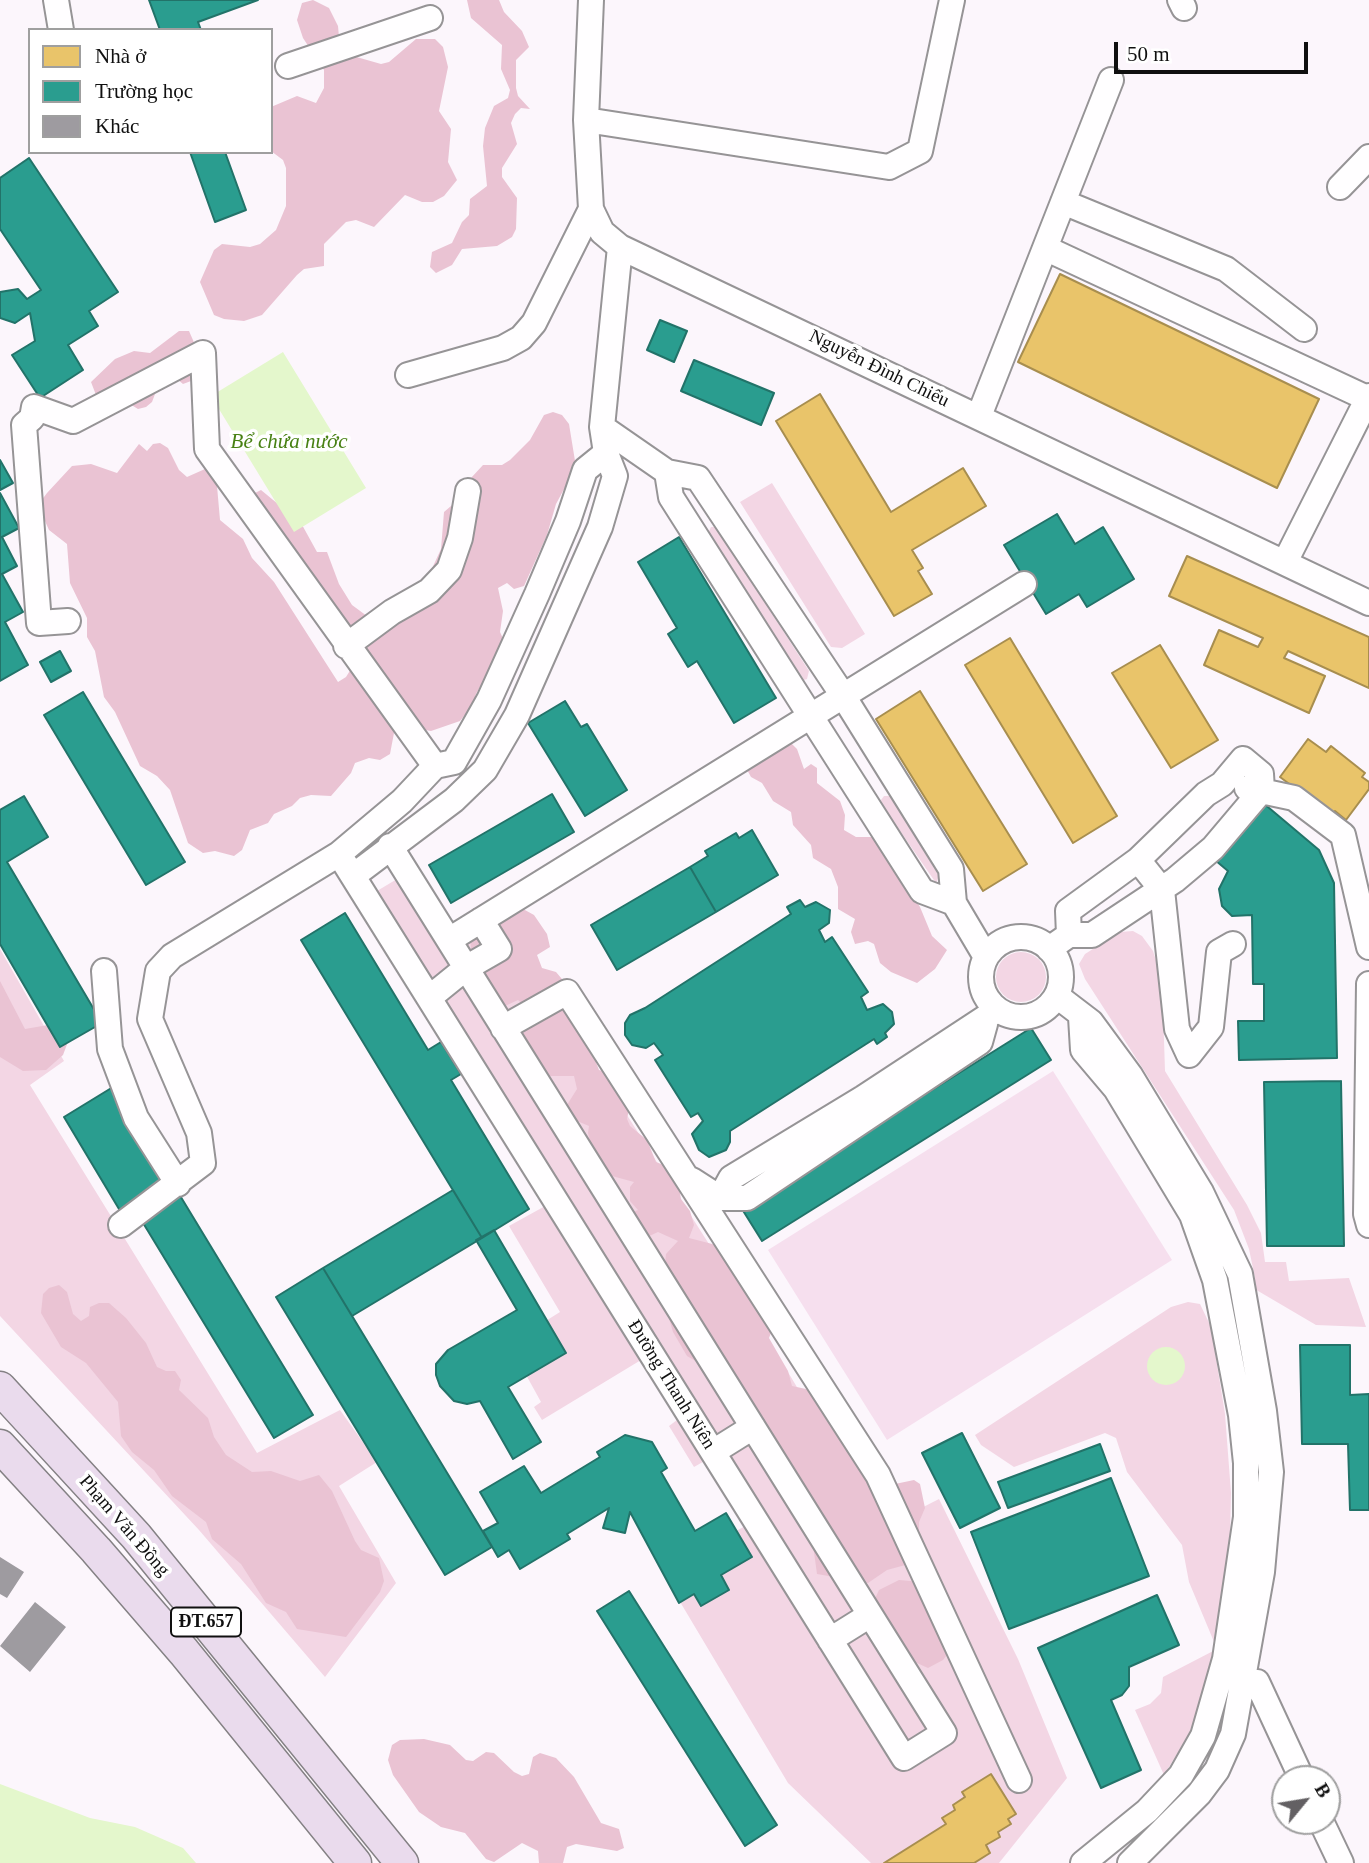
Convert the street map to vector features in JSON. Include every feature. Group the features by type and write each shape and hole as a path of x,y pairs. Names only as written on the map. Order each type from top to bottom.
{"main road":[{"name":"Phạm Văn Đồng","path":"0,1388 135,1536 402,1863"},
{"name":"Phạm Văn Đồng","path":"5,1453 96,1550 167,1632 355,1863"}],"street":[{"path":"56,0 61,28"},
{"name":"Nguyễn Đình Chiểu","path":"591,0 586,120 591,209 603,232 620,247 1369,603"},
{"path":"586,120 889,167 920,151 953,0"},
{"path":"288,65 430,18"},
{"path":"979,416 1111,80"},
{"path":"1340,187 1369,157"},
{"path":"1063,202 1226,269 1304,328"},
{"path":"408,375 503,348 521,338 534,323 591,209"},
{"path":"353,876 390,846 426,822 485,770 517,715 600,527 615,476 606,453 602,427 620,247"},
{"path":"1045,248 1369,398 1284,562"},
{"path":"68,621 39,623 24,425 32,418 34,407 73,421 203,353 208,449 346,646 445,764 471,785"},
{"path":"602,427 667,472 698,478 842,694 951,869 954,903 986,957"},
{"path":"121,1225 203,1163 199,1133 150,1019 158,971 172,956 340,854 445,764 489,700 568,521 585,470 606,453"},
{"path":"667,472 671,497 812,713 922,891 954,903"},
{"path":"346,646 392,612 429,591 449,570 460,538 468,491"},
{"path":"449,940 842,694 1024,584"},
{"path":"489,700 517,715"},
{"path":"865,799 896,780"},
{"path":"992,1013 1026,1018 1044,1011 1057,996 1061,978 1058,964 1059,942 1068,911 1138,860 1206,794 1222,784 1294,798 1343,835 1369,947"},
{"path":"685,1175 720,1198 747,1198 868,1106 980,1042 992,1013 982,990 981,971 986,957 1008,939 1025,937 1059,942 1092,936 1162,890 1213,848 1262,790"},
{"path":"390,846 870,1615 830,1640"},
{"name":"Đường Thanh Niên","path":"340,854 904,1758 944,1732 870,1615"},
{"path":"1138,860 1162,890 1177,1029 1189,1055 1211,1027 1219,952 1233,944"},
{"path":"1162,890 1194,885 1212,867"},
{"path":"429,998 466,968 499,949 481,920"},
{"path":"104,971 110,1049 136,1118 178,1184"},
{"path":"1369,984 1366,1214 1369,1225"},
{"path":"503,1028 567,992 893,1502 1019,1780"},
{"path":"1057,996 1091,1022 1122,1064 1201,1192 1240,1274 1252,1413 1271,1472 1250,1571 1213,1709 1203,1735 1181,1775 1147,1811 1083,1863"},
{"path":"713,1452 753,1427"},
{"path":"1130,1863 1174,1822 1217,1770 1238,1718 1250,1571"},
{"path":"1243,1681 1258,1682 1296,1765"},
{"path":"1213,1709 1238,1718"},
{"path":"1328,1835 1341,1863"}],"shaded area":[{"path":"313,0 329,8 338,26 339,37 353,56 381,64 389,62 416,39 435,39 443,47 448,67 439,111 451,129 448,162 457,180 444,196 433,202 422,202 405,195 374,227 356,220 346,222 324,244 324,266 304,269 262,315 244,321 224,319 214,315 200,282 214,250 222,244 250,247 260,244 276,230 286,206 286,168 283,160 273,152 273,106 297,96 316,103 324,88 324,70 303,38 297,20 302,3"},
{"path":"467,0 499,0 504,12 522,31 529,47 516,60 516,88 518,96 530,109 521,108 515,114 511,123 517,144 502,168 502,177 517,198 516,229 512,237 497,246 462,249 452,265 436,273 430,267 432,252 452,243 462,222 469,215 470,199 487,186 483,146 485,128 494,106 508,98 510,90 501,69 502,45 471,18"},
{"path":"179,331 189,331 196,347 196,374 191,381 183,384 177,379 158,386 152,402 138,409 125,401 102,400 96,395 91,382 115,359 134,351 150,353"},
{"path":"553,412 562,415 569,424 576,467 556,504 547,535 524,586 514,589 507,583 498,588 503,611 500,632 505,643 476,694 473,705 460,721 431,731 401,726 394,733 390,754 380,760 369,758 355,763 351,773 331,796 311,795 300,798 292,806 274,814 268,823 250,830 242,850 234,856 215,851 203,853 188,843 170,790 157,776 140,766 115,712 104,697 95,651 87,637 87,618 70,583 67,544 49,530 41,512 41,501 47,493 72,466 91,464 117,473 139,444 147,451 153,444 160,443 168,448 179,470 187,477 205,469 213,476 217,486 220,520 243,539 252,558 274,582 338,682 346,677 351,669 253,494 261,490 301,523 317,552 327,552 339,584 352,605 371,619 381,619 429,575 441,549 444,512 458,500 471,478 483,465 502,465 510,460 530,440 544,415"},
{"path":"772,483 865,634 842,648 831,647 740,502"},
{"path":"711,527 716,527 809,671 807,679 804,680 711,539 708,533"},
{"path":"787,739 797,749 804,769 811,764 817,768 817,783 840,801 845,815 844,830 856,837 877,837 920,907 932,936 947,950 935,969 917,983 891,972 880,963 874,944 868,941 855,944 851,932 855,919 838,909 838,887 831,869 813,858 811,845 793,825 791,812 773,801 762,783 751,777 745,766"},
{"path":"884,796 890,796 939,876 936,883 882,805"},
{"path":"417,867 452,920 543,983 742,1296 882,1528 939,1499 1018,1659 1067,1778 999,1863 871,1863 788,1783 670,1585 727,1536 747,1525 708,1459 694,1467 669,1426 677,1420 641,1360 542,1420 534,1407 541,1402 509,1344 560,1312 509,1226 556,1200 372,894"},
{"path":"514,904 534,915 547,934 550,947 537,955 542,968 556,972 567,985 599,1070 613,1074 630,1104 627,1119 630,1126 647,1140 656,1162 676,1170 681,1199 690,1211 694,1225 689,1238 720,1246 776,1291 781,1307 769,1338 788,1371 792,1386 806,1389 819,1398 827,1421 895,1484 914,1480 920,1484 925,1508 919,1522 919,1540 909,1564 887,1570 868,1583 817,1574 813,1545 699,1363 687,1356 673,1332 667,1311 665,1264 666,1254 678,1241 658,1232 645,1238 633,1212 638,1210 630,1201 630,1187 634,1182 612,1176 595,1161 588,1133 589,1126 570,1118 567,1105 577,1089 574,1076 544,1076 519,1054 523,1004 518,1000 505,1006 497,1005 472,955 470,939"},
{"path":"1133,931 1142,936 1153,951 1162,979 1165,1071 1247,1205 1261,1233 1265,1262 1286,1262 1289,1281 1349,1278 1366,1327 1316,1325 1253,1288 1255,1278 1249,1249 1234,1210 1085,979 1079,964 1085,954 1120,932"},
{"path":"0,949 64,1061 30,1085 257,1453 340,1410 377,1462 339,1486 396,1583 325,1677 199,1530 0,1316"},
{"path":"1021,952 1039,959 1046,977 1039,995 1021,1002 1003,995 996,977 1003,959"},
{"path":"0,981 25,1029 48,1025 69,1039 63,1055 46,1070 23,1071 0,1057"},
{"path":"1053,1071 1172,1260 887,1440 768,1250"},
{"path":"59,1285 67,1292 73,1314 81,1321 89,1316 90,1307 99,1303 109,1303 126,1318 146,1343 157,1367 175,1371 181,1380 179,1390 208,1418 214,1437 226,1455 252,1472 271,1471 300,1481 319,1475 332,1491 361,1550 379,1558 384,1581 380,1592 346,1637 297,1629 286,1612 266,1603 241,1564 212,1539 206,1522 172,1496 154,1470 132,1452 121,1436 118,1402 86,1363 61,1347 41,1313 43,1294 49,1288"},
{"path":"1188,1302 1200,1304 1211,1327 1225,1414 1231,1493 1229,1582 1222,1633 1199,1709 1190,1733 1164,1775 1135,1710 1150,1704 1161,1693 1163,1677 1217,1649 1189,1582 1182,1545 1127,1472 1116,1438 1105,1433 1014,1467 981,1445 975,1435 1171,1307"},
{"path":"899,1580 922,1582 952,1648 943,1660 928,1668 908,1659 873,1603 879,1590"},
{"path":"424,1739 450,1745 466,1760 473,1761 486,1752 494,1753 522,1776 529,1774 533,1757 540,1753 556,1758 574,1777 601,1823 619,1829 624,1848 617,1851 576,1844 567,1847 563,1863 539,1863 538,1851 522,1843 494,1862 486,1859 465,1833 441,1827 419,1812 393,1775 388,1760 392,1745 400,1740"}],"water":[{"name":"Bể chứa nước","path":"283,352 366,488 294,532 211,396"},
{"path":"1166,1347 1179,1353 1185,1366 1179,1379 1166,1385 1153,1379 1147,1366 1153,1353"},
{"path":"0,1784 90,1818 135,1827 183,1848 196,1863 0,1863"}],"building: Nhà ở":[{"path":"1060,274 1319,399 1277,488 1018,362"},
{"path":"820,394 891,512 963,468 986,506 912,550 923,568 918,571 932,594 894,616 776,421"},
{"path":"1187,556 1369,637 1369,688 1288,651 1284,658 1325,676 1309,713 1204,665 1219,630 1258,647 1263,638 1169,596"},
{"path":"1010,638 1117,816 1073,843 965,665"},
{"path":"1160,645 1218,740 1171,768 1112,673"},
{"path":"920,691 1027,864 983,891 876,719"},
{"path":"1308,739 1326,752 1331,746 1365,773 1362,777 1369,782 1369,789 1346,820 1335,811 1332,816 1280,777"},
{"path":"991,1774 1016,1814 1008,1819 1011,1824 998,1832 1000,1837 986,1845 990,1853 974,1863 884,1863 946,1824 942,1818 955,1810 953,1805 965,1797 962,1792"}],"building: Trường học":[{"path":"149,0 258,0 198,22 200,28 159,28"},
{"path":"191,154 226,154 246,210 215,222"},
{"path":"29,158 118,292 89,311 98,326 68,345 83,370 40,398 12,355 35,341 30,313 15,323 0,318 0,292 18,289 27,299 41,290 0,229 0,178"},
{"path":"660,320 687,331 674,362 647,350"},
{"path":"694,360 774,393 761,425 681,391"},
{"path":"0,460 13,483 0,490"},
{"path":"0,493 19,528 2,537 17,566 2,574 23,612 5,622 28,665 0,681"},
{"path":"1057,514 1075,544 1103,527 1134,579 1087,607 1079,594 1046,614 1004,545"},
{"path":"679,537 776,698 734,723 697,661 688,667 668,634 677,628 638,562"},
{"path":"60,651 71,671 51,682 40,662"},
{"path":"83,692 185,862 146,885 44,715"},
{"path":"565,701 581,727 587,724 627,790 585,816 528,723"},
{"path":"552,794 574,832 451,903 429,865"},
{"path":"24,796 48,837 7,862 102,1023 60,1047 0,944 0,810"},
{"path":"1262,802 1319,850 1334,883 1337,1058 1239,1060 1238,1021 1264,1021 1264,984 1253,984 1252,915 1232,916 1222,906 1219,889 1228,871 1215,860"},
{"path":"752,830 778,875 716,912 690,867 708,856 705,851 736,833 739,838"},
{"path":"690,867 716,912 617,970 591,925"},
{"path":"800,900 805,907 816,902 830,910 829,923 819,930 825,942 832,937 868,992 861,997 867,1010 883,1004 892,1012 894,1024 885,1033 887,1037 877,1044 874,1039 730,1131 730,1142 726,1150 709,1157 699,1150 692,1134 703,1121 698,1113 691,1117 655,1060 663,1055 654,1043 646,1048 632,1045 625,1035 625,1023 630,1015 791,914 787,907"},
{"path":"345,913 428,1050 441,1042 461,1074 451,1080 529,1209 482,1238 301,940"},
{"path":"1031,1028 1051,1060 762,1241 742,1209"},
{"path":"1341,1081 1344,1246 1267,1246 1264,1082"},
{"path":"113,1087 172,1184 122,1214 64,1117"},
{"path":"176,1189 313,1415 274,1438 137,1213"},
{"path":"453,1190 482,1238 352,1316 323,1268"},
{"path":"494,1230 566,1353 508,1387 541,1442 513,1459 480,1401 467,1404 454,1401 440,1386 436,1375 436,1364 448,1350 517,1310 476,1240"},
{"path":"323,1268 492,1547 445,1575 276,1297"},
{"path":"1300,1345 1350,1345 1350,1395 1369,1394 1369,1510 1350,1510 1348,1444 1302,1444"},
{"path":"962,1433 1000,1508 960,1528 922,1453"},
{"path":"625,1435 652,1442 667,1468 661,1472 695,1531 726,1513 752,1557 721,1575 729,1590 701,1606 694,1594 679,1603 630,1512 625,1533 603,1528 609,1508 567,1534 570,1539 520,1569 509,1550 498,1557 483,1531 498,1523 480,1492 524,1466 541,1493 600,1457 597,1452"},
{"path":"1100,1444 1110,1471 1008,1508 998,1482"},
{"path":"1111,1478 1149,1576 1009,1629 971,1532"},
{"path":"629,1591 777,1825 745,1846 597,1611"},
{"path":"1157,1595 1179,1645 1129,1667 1129,1686 1122,1695 1111,1700 1141,1770 1101,1788 1038,1648"}],"building: Khác":[{"path":"0,1557 24,1572 7,1598 0,1594"},
{"path":"35,1602 66,1627 30,1672 0,1646"}]}
